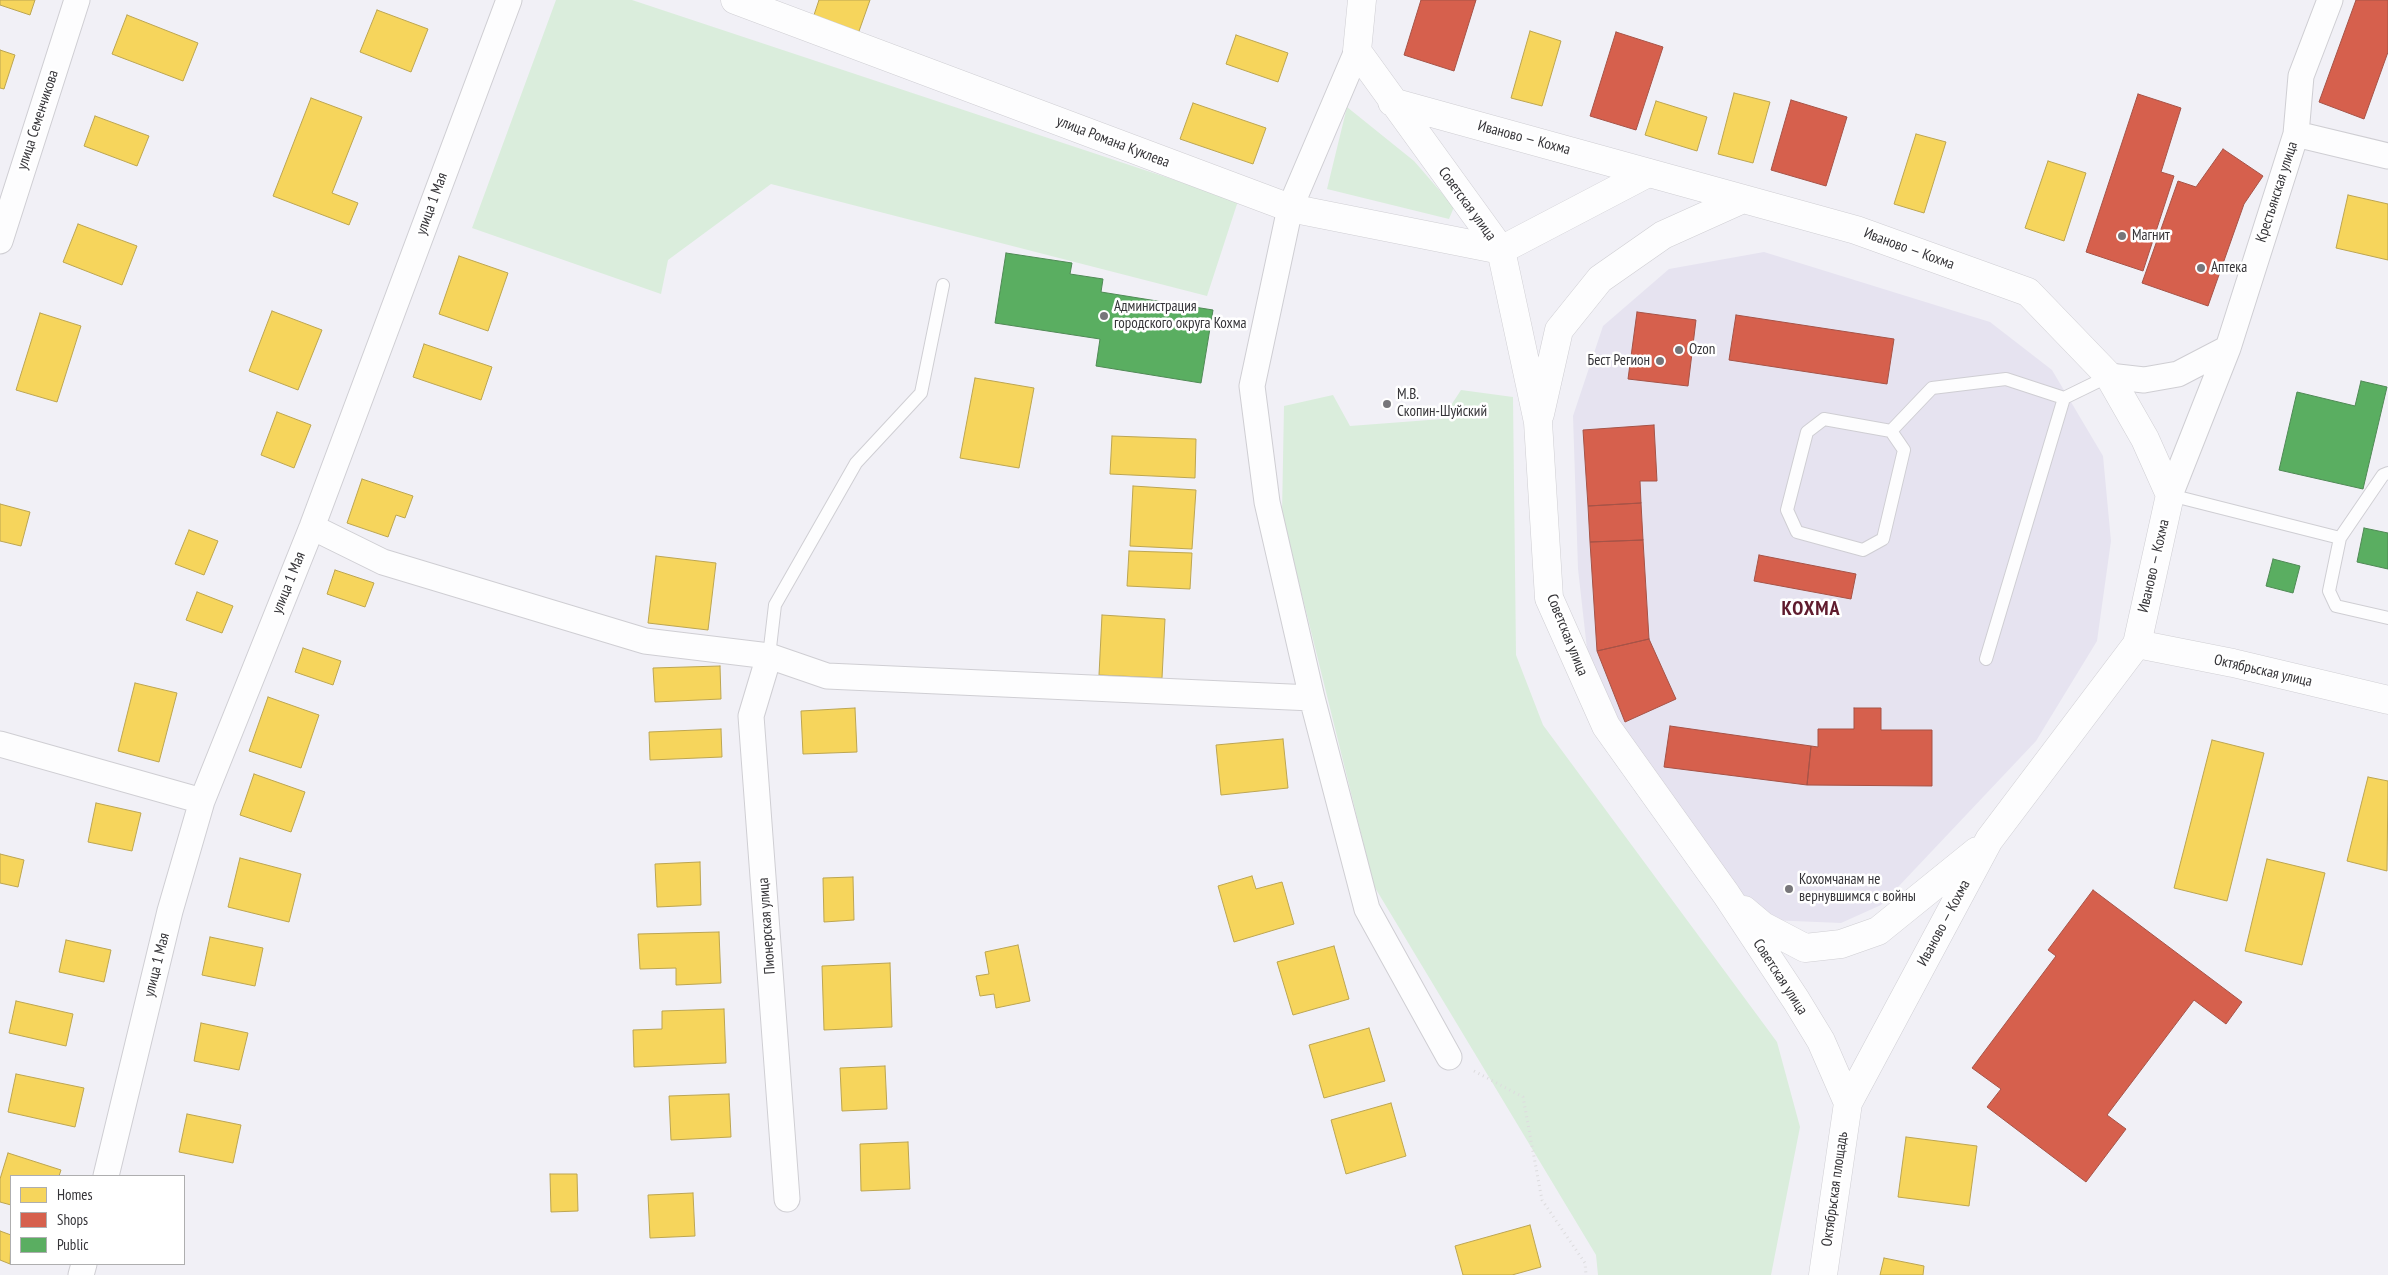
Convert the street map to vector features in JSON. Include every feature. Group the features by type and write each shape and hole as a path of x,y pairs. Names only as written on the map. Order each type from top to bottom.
{"main road":[{"name":"улица Романа Куклева","path":"735,0 1290,208 1501,250"},
{"path":"1357,51 1362,0"},
{"name":"Советская улица","path":"1357,51 1392,102 1501,250 1538,422 1549,598 1606,726 1726,894 1821,1042 1848,1103"},
{"name":"Иваново — Кохма","path":"1392,102 1856,230 2028,292 2109,376 2145,439 2170,495 2137,644 1989,840 1848,1103"},
{"path":"1501,250 1648,173"},
{"path":"1538,422 1559,330 1600,279 1663,236 1743,199"},
{"name":"Октябрьская улица","path":"2137,644 2233,663 2388,700"},
{"path":"1726,894 1762,926 1806,948 1841,944 1878,931 1989,840"},
{"name":"Октябрьская площадь","path":"1823,1275 1848,1103"}],"street":[{"name":"улица Семенчикова","path":"0,241 77,0"},
{"name":"улица 1 Мая","path":"106,1175 170,912 202,801 312,527 509,0"},
{"name":"Крестьянская улица","path":"2170,495 2228,348 2296,134 2300,76 2330,0"},
{"path":"1357,51 1290,208 1252,386 1266,502 1312,698 1367,909 1449,1057"},
{"path":"2296,134 2388,156"},
{"path":"2109,376 2144,380 2178,374 2228,348"},
{"path":"312,527 383,562 645,641 769,656 828,676 1312,698"},
{"name":"Пионерская улица","path":"769,656 751,716 787,1199"},
{"path":"0,744 202,801"}],"lane":[{"path":"769,656 775,605 856,463 921,393 943,285"},
{"path":"1891,431 1932,388 2006,379 2064,398 2109,376"},
{"path":"1986,659 2064,398"},
{"path":"1824,419 1891,431 1904,450 1883,539 1863,550 1797,532 1787,510 1807,432 1824,419"},
{"path":"2388,473 2383,475 2340,538 2329,592 2336,606 2388,618"},
{"path":"2170,495 2340,538"}],"path":[{"path":"1449,1057 1523,1097 1542,1200 1585,1263 1586,1275"}],"shaded area":[{"path":"1764,252 1990,322 2052,370 2103,456 2111,541 2097,641 2036,741 1881,905 1841,923 1769,920 1733,884 1623,734 1588,658 1578,569 1573,416 1603,326 1669,269"}],"green space":[{"path":"556,0 632,0 1238,201 1207,296 771,184 668,260 661,294 472,228"},
{"path":"1347,107 1414,161 1454,207 1449,219 1327,189"},
{"path":"1461,390 1513,397 1516,655 1543,725 1777,1042 1800,1127 1771,1275 1598,1275 1596,1255 1374,886 1282,514 1284,406 1333,395 1350,426 1442,419"}],"building: Homes":[{"path":"0,0 35,0 30,15 0,5"},
{"path":"819,0 870,0 858,34 813,18"},
{"path":"377,10 428,29 411,72 360,52"},
{"path":"127,15 198,43 183,81 112,54"},
{"path":"1530,31 1561,41 1542,106 1511,98"},
{"path":"1236,35 1288,53 1278,82 1226,64"},
{"path":"0,50 15,55 4,89 0,88"},
{"path":"1734,93 1770,102 1753,163 1718,154"},
{"path":"311,98 362,117 332,193 358,203 349,225 273,196"},
{"path":"1656,101 1707,117 1697,151 1645,135"},
{"path":"1193,103 1266,128 1253,164 1180,139"},
{"path":"95,116 149,136 137,166 84,146"},
{"path":"1916,134 1946,142 1924,213 1894,204"},
{"path":"2048,161 2086,173 2064,241 2025,228"},
{"path":"2348,195 2388,204 2388,260 2336,248"},
{"path":"78,224 137,246 122,285 63,262"},
{"path":"459,256 508,273 488,331 439,314"},
{"path":"272,311 322,330 298,390 249,371"},
{"path":"40,313 81,326 57,402 16,390"},
{"path":"424,344 492,367 481,400 413,377"},
{"path":"975,378 1034,388 1019,468 960,458"},
{"path":"277,412 311,425 294,468 261,455"},
{"path":"1112,436 1196,439 1195,478 1110,474"},
{"path":"362,479 413,496 405,518 396,515 388,537 347,523"},
{"path":"1133,486 1196,490 1192,549 1130,546"},
{"path":"0,504 30,512 21,546 0,541"},
{"path":"189,530 218,541 204,575 175,564"},
{"path":"1129,551 1192,553 1190,589 1127,586"},
{"path":"656,556 716,563 708,630 648,623"},
{"path":"335,570 374,583 365,607 327,594"},
{"path":"197,592 233,606 222,633 186,620"},
{"path":"1102,615 1165,619 1162,678 1099,675"},
{"path":"303,648 341,661 333,685 295,672"},
{"path":"720,666 721,699 655,702 653,668"},
{"path":"135,683 177,693 159,762 118,751"},
{"path":"268,697 319,715 301,768 249,751"},
{"path":"855,708 857,752 803,754 801,711"},
{"path":"721,729 722,757 650,760 649,732"},
{"path":"1283,739 1288,788 1221,795 1216,745"},
{"path":"2212,740 2264,753 2227,901 2174,888"},
{"path":"254,774 305,792 291,832 240,815"},
{"path":"2368,777 2388,781 2387,871 2347,861"},
{"path":"96,803 141,813 132,851 88,842"},
{"path":"0,854 24,860 18,887 0,883"},
{"path":"240,858 301,874 289,922 228,907"},
{"path":"2267,859 2325,873 2302,965 2245,951"},
{"path":"700,862 701,905 657,907 655,864"},
{"path":"1252,876 1256,889 1282,882 1294,924 1234,942 1218,886"},
{"path":"853,877 854,920 824,922 823,878"},
{"path":"719,932 721,983 676,985 676,968 640,969 638,934"},
{"path":"210,937 263,948 255,986 202,975"},
{"path":"66,940 111,950 104,982 59,972"},
{"path":"1018,945 1030,1001 996,1008 994,994 980,996 976,976 989,974 985,952"},
{"path":"1334,946 1349,999 1293,1015 1277,962"},
{"path":"890,963 892,1027 824,1030 822,966"},
{"path":"16,1001 73,1014 66,1046 9,1033"},
{"path":"724,1009 726,1063 634,1067 633,1030 662,1029 662,1011"},
{"path":"201,1023 248,1033 239,1070 194,1061"},
{"path":"1369,1028 1385,1081 1324,1098 1309,1045"},
{"path":"885,1066 887,1109 842,1111 840,1068"},
{"path":"16,1074 84,1088 75,1127 8,1112"},
{"path":"729,1094 731,1137 671,1140 669,1096"},
{"path":"1391,1103 1406,1156 1346,1174 1331,1120"},
{"path":"187,1114 241,1125 233,1163 179,1152"},
{"path":"1906,1137 1977,1146 1969,1206 1898,1197"},
{"path":"908,1142 910,1189 861,1191 860,1144"},
{"path":"8,1153 61,1170 59,1175 10,1175 10,1205 0,1202 0,1179"},
{"path":"550,1174 577,1174 578,1211 551,1212"},
{"path":"693,1193 695,1236 650,1238 648,1195"},
{"path":"1530,1225 1541,1267 1512,1275 1463,1275 1455,1246"},
{"path":"0,1231 10,1235 10,1264 0,1260"},
{"path":"1884,1258 1924,1266 1923,1275 1880,1275"}],"building: Shops":[{"path":"1421,0 1476,0 1454,71 1404,55"},
{"path":"2356,0 2388,0 2388,52 2364,119 2319,102"},
{"path":"1616,32 1663,47 1636,130 1590,116"},
{"path":"2138,94 2181,108 2161,172 2174,176 2143,271 2086,252"},
{"path":"1791,100 1847,117 1826,186 1771,170"},
{"path":"2223,149 2263,176 2244,204 2208,306 2142,283 2178,181 2196,187"},
{"path":"1637,312 1696,320 1688,386 1628,379"},
{"path":"1736,315 1894,339 1887,384 1729,360"},
{"path":"1654,425 1657,481 1640,481 1641,503 1588,506 1583,430"},
{"path":"1641,503 1643,540 1590,542 1588,506"},
{"path":"1643,540 1649,639 1597,651 1590,542"},
{"path":"1759,555 1856,574 1851,599 1754,581"},
{"path":"1649,639 1676,699 1625,722 1597,651"},
{"path":"1854,708 1881,708 1881,730 1932,730 1932,786 1807,785 1811,746 1818,747 1818,729 1854,729"},
{"path":"1670,726 1811,746 1807,785 1664,767"},
{"path":"2093,890 2242,1002 2226,1024 2194,1000 2107,1115 2126,1129 2086,1182 1987,1107 2001,1089 1972,1068 2056,956 2048,950"}],"building: Public":[{"name":"Администрация городского округа Кохма","path":"1006,253 1072,263 1070,274 1103,279 1101,292 1213,310 1201,383 1096,366 1100,339 995,323"},
{"path":"2361,381 2387,387 2363,489 2279,470 2297,392 2355,406"},
{"path":"2364,528 2388,533 2388,569 2357,562"},
{"path":"2273,559 2300,566 2293,593 2266,586"}],"place":[{"name":"Магнит","path":"2122,236"},
{"name":"Аптека","path":"2201,268"},
{"name":"Администрация городского округа Кохма","path":"1104,316"},
{"name":"Ozon","path":"1679,350"},
{"name":"Бест Регион","path":"1660,361"},
{"name":"М.В. Скопин-Шуйский","path":"1387,404"},
{"name":"Кохомчанам не вернувшимся с войны","path":"1789,889"}],"district":[{"name":"КОХМА","path":"1811,609"}]}
